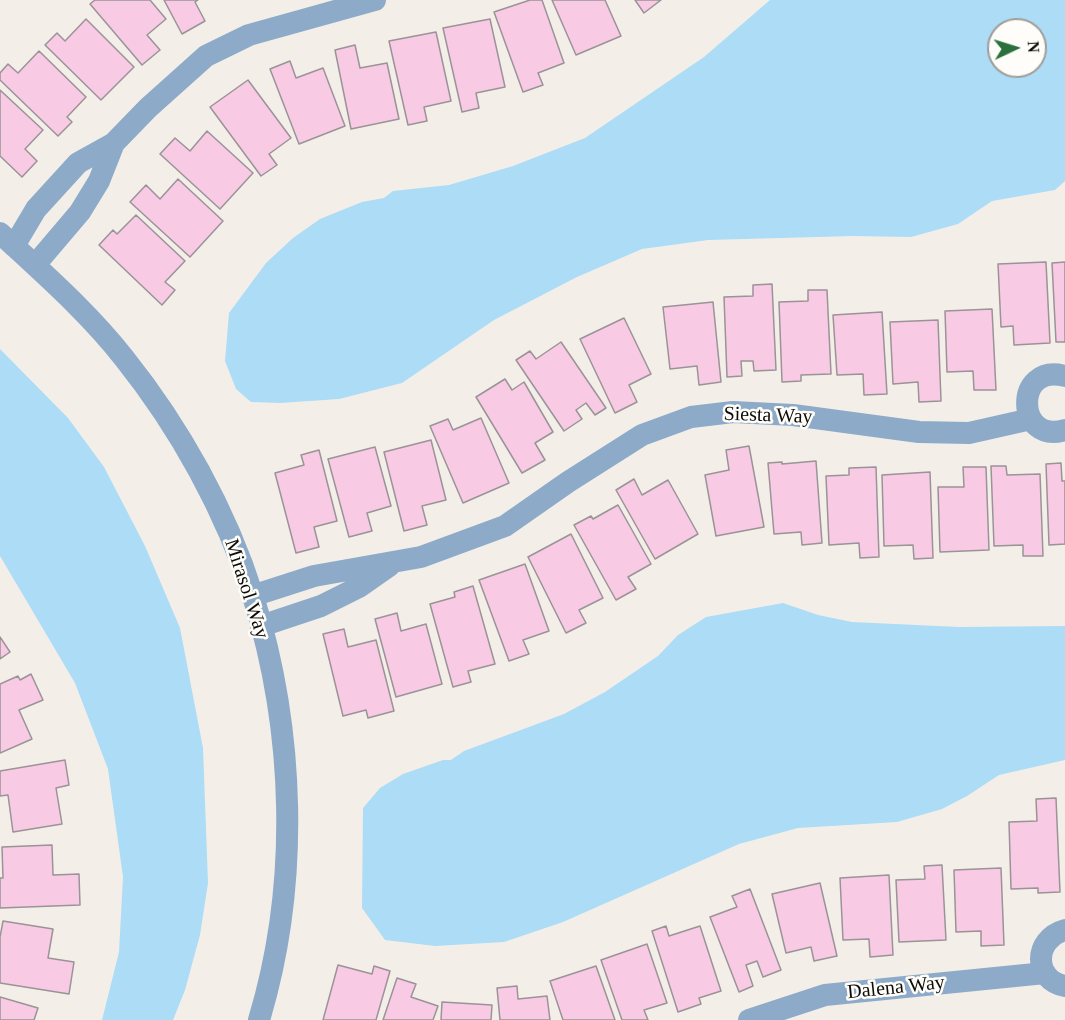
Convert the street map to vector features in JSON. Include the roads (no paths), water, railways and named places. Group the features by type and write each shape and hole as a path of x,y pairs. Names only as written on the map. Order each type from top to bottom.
{"street":[{"path":"7,240 78,164 114,143 148,108 206,56 249,35 375,0"},
{"path":"35,266 81,212 99,181 114,143"},
{"name":"Mirasol Way","path":"7,240 81,310 124,358 154,399 189,453 218,509 243,568 261,626 274,680 282,732 287,807 286,858 281,909 274,960 259,1020"},
{"path":"1065,376 1053,374 1035,381 1026,399 1027,410 1037,426 1054,432 1065,430"},
{"name":"Siesta Way","path":"252,596 314,576 421,557 505,526 642,435 691,417 733,411 793,415 919,432 959,433 969,433 1031,419"},
{"name":"Siesta Way","path":"261,626 321,606 359,587 395,562"},
{"path":"1065,930 1048,940 1041,956 1045,974 1060,986 1065,986"},
{"name":"Dalena Way","path":"750,1020 825,995 1045,974"}],"water":[{"path":"770,0 1065,0 1065,181 1055,190 992,201 958,224 911,237 853,236 708,240 642,249 577,277 494,320 402,383 339,399 280,403 251,402 236,389 225,361 229,313 266,263 293,238 320,219 362,202 384,198 393,191 449,185 513,166 585,138 704,57"},
{"path":"0,349 68,418 104,467 145,546 180,628 203,748 208,883 200,935 185,990 173,1020 102,1020 119,952 123,877 108,769 75,683 0,556"},
{"path":"783,603 818,615 852,622 959,627 1065,626 1065,760 999,775 942,809 897,822 798,828 739,844 563,922 504,942 435,946 385,940 362,908 363,808 380,788 403,774 443,760 451,760 464,751 564,714 605,692 658,656 678,635 706,617"}]}
